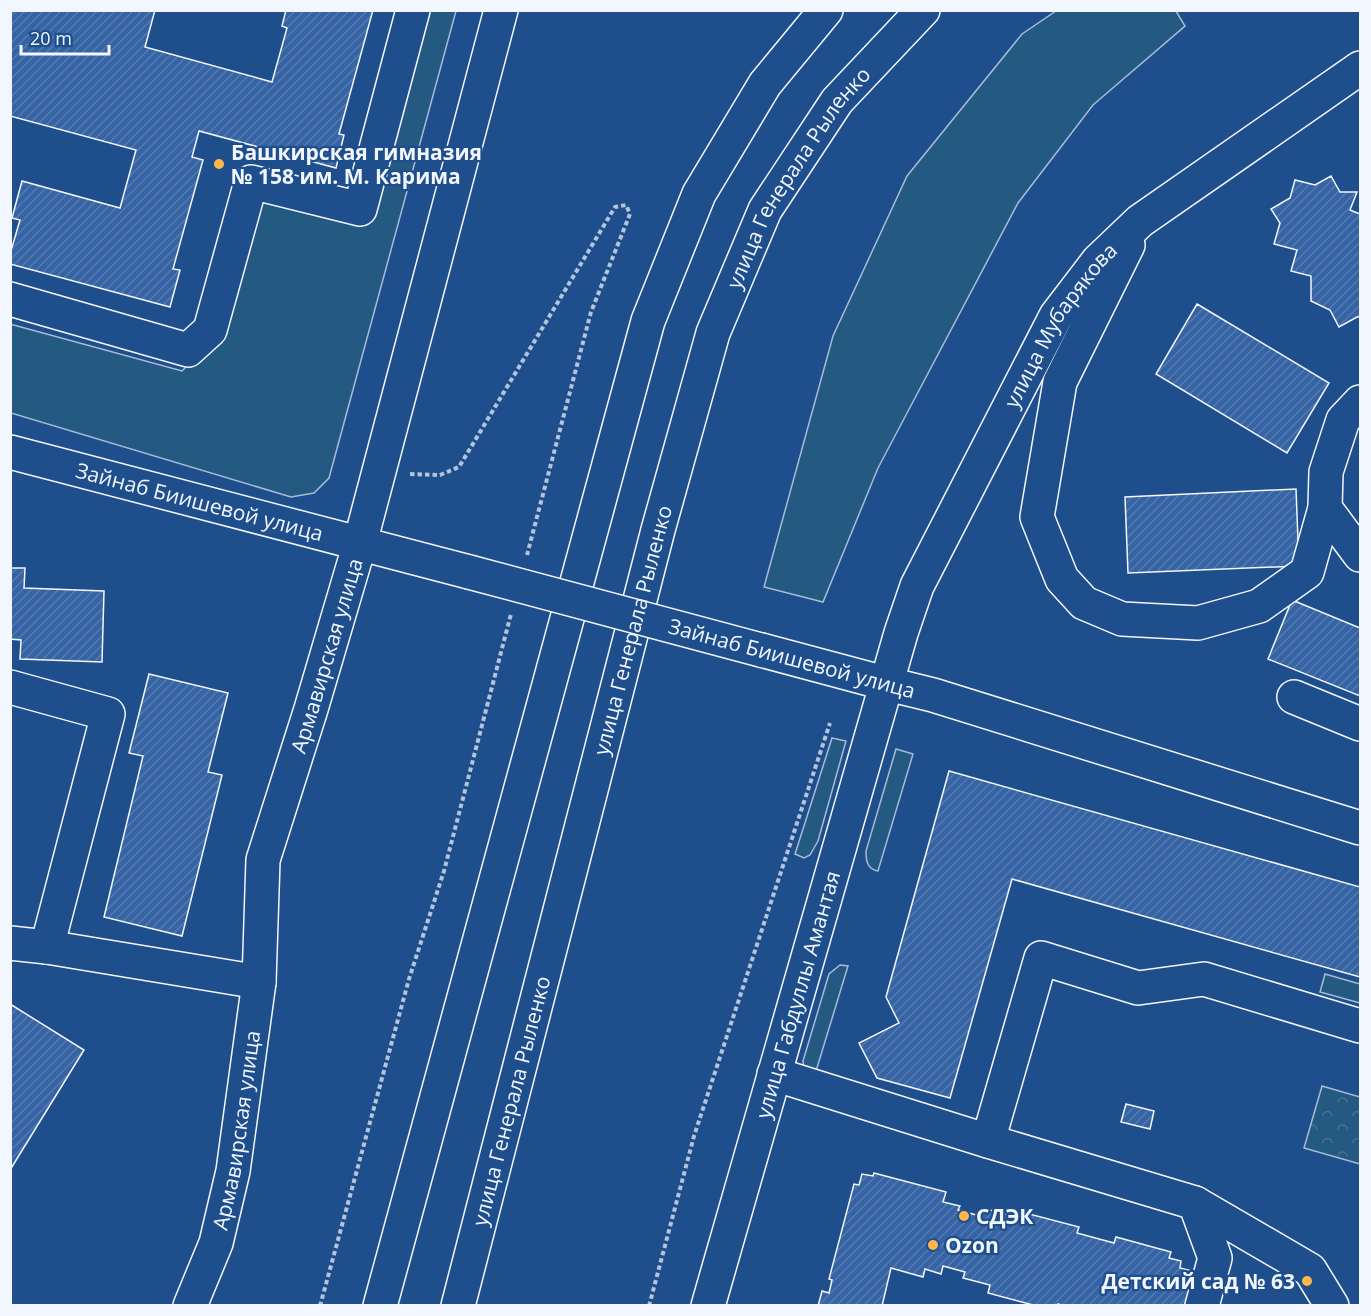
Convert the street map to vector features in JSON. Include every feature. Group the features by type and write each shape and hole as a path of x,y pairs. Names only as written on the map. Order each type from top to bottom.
{"street":[{"path":"10,299 189,350 210,330 251,182 360,209 413,10"},
{"name":"Армавирская улица","path":"190,1305 216,1243 234,1171 259,982 263,860 360,543 501,10"},
{"path":"380,1305 648,321 699,194 765,84 826,10"},
{"name":"улица Генерала Рыленко","path":"458,1305 658,530 713,333 765,210 837,101 923,10"},
{"name":"улица Мубарякова","path":"888,684 901,633 917,586 1056,316 1098,261 1140,221 1360,68"},
{"path":"1140,221 1060,382 1037,517 1062,579 1084,603 1122,619 1198,623 1259,606 1307,572 1325,507 1326,472 1342,420 1360,402"},
{"name":"Зайнаб Биишевой улица","path":"10,452 933,695 1360,828"},
{"path":"1325,507 1360,555"},
{"name":"улица Габдуллы Амантая","path":"708,1305 888,684"},
{"path":"10,687 108,714 47,947"},
{"path":"1294,697 1360,724"},
{"path":"10,943 259,982"},
{"path":"988,1142 1041,958 1138,988 1204,979 1360,1026"},
{"path":"774,1074 988,1142 1195,1203 1310,1270 1332,1305"},
{"path":"1195,1203 1215,1258 1202,1305"}],"path":[{"path":"404,474 440,475 459,466 615,207 626,205 630,214 591,312 525,563"},
{"path":"320,1305 409,979 444,872 513,609"},
{"path":"649,1305 694,1136 830,723"}],"green space":[{"path":"425,11 456,11 329,478 314,493 291,497 11,413 10,324 182,371 214,339 252,220 266,198 373,220"},
{"path":"1056,11 1176,11 1185,26 1093,105 1018,203 878,468 823,602 764,587 833,336 907,176 1022,34"},
{"path":"832,738 846,741 818,841 810,855 804,858 795,854"},
{"path":"896,749 913,754 878,871 868,864 866,851"},
{"path":"840,965 848,966 813,1081 804,1070 803,1061 829,974"},
{"path":"1325,974 1360,984 1360,1003 1320,992"},
{"path":"1322,1086 1360,1097 1360,1164 1304,1148"}],"building":[{"path":"10,10 155,10 145,47 272,82 287,28 282,26 286,10 373,10 339,134 344,135 336,168 199,131 192,157 203,160 173,269 180,270 170,307 10,264 10,254 20,220 12,218 22,181 120,208 136,150 10,116"},
{"path":"1331,176 1340,192 1357,192 1350,210 1360,214 1360,317 1339,327 1330,310 1311,301 1311,276 1291,271 1297,250 1274,244 1280,223 1271,209 1290,198 1295,180 1315,185"},
{"path":"1197,304 1329,383 1287,453 1156,374"},
{"path":"1296,489 1299,566 1128,573 1125,497"},
{"path":"10,568 25,568 24,588 104,591 102,662 20,659 21,640 10,639"},
{"path":"1292,600 1360,628 1360,696 1268,659"},
{"path":"149,674 228,693 208,772 222,775 182,936 104,917 143,756 129,753"},
{"path":"949,771 1360,887 1360,977 1012,879 950,1098 877,1078 859,1043 899,1023 886,997"},
{"path":"10,1004 84,1050 10,1170"},
{"path":"1126,1104 1154,1111 1150,1129 1121,1122"},
{"path":"874,1173 946,1192 943,1202 960,1206 958,1210 980,1216 982,1208 1009,1215 1010,1209 1079,1227 1077,1233 1114,1243 1116,1237 1171,1252 1169,1258 1181,1261 1180,1268 1192,1271 1187,1289 1196,1291 1192,1306 1066,1306 1058,1304 1058,1306 1037,1306 988,1293 990,1285 963,1278 965,1272 943,1266 941,1274 925,1269 923,1277 891,1268 882,1306 818,1306 822,1291 829,1293 832,1280 829,1279 854,1184 859,1185 862,1174 873,1176"}],"place":[{"name":"Башкирская гимназия № 158 им. М. Карима","path":"219,164"},
{"name":"СДЭК","path":"964,1216"},
{"name":"Ozon","path":"933,1245"},
{"name":"Детский сад № 63","path":"1307,1281"}]}
